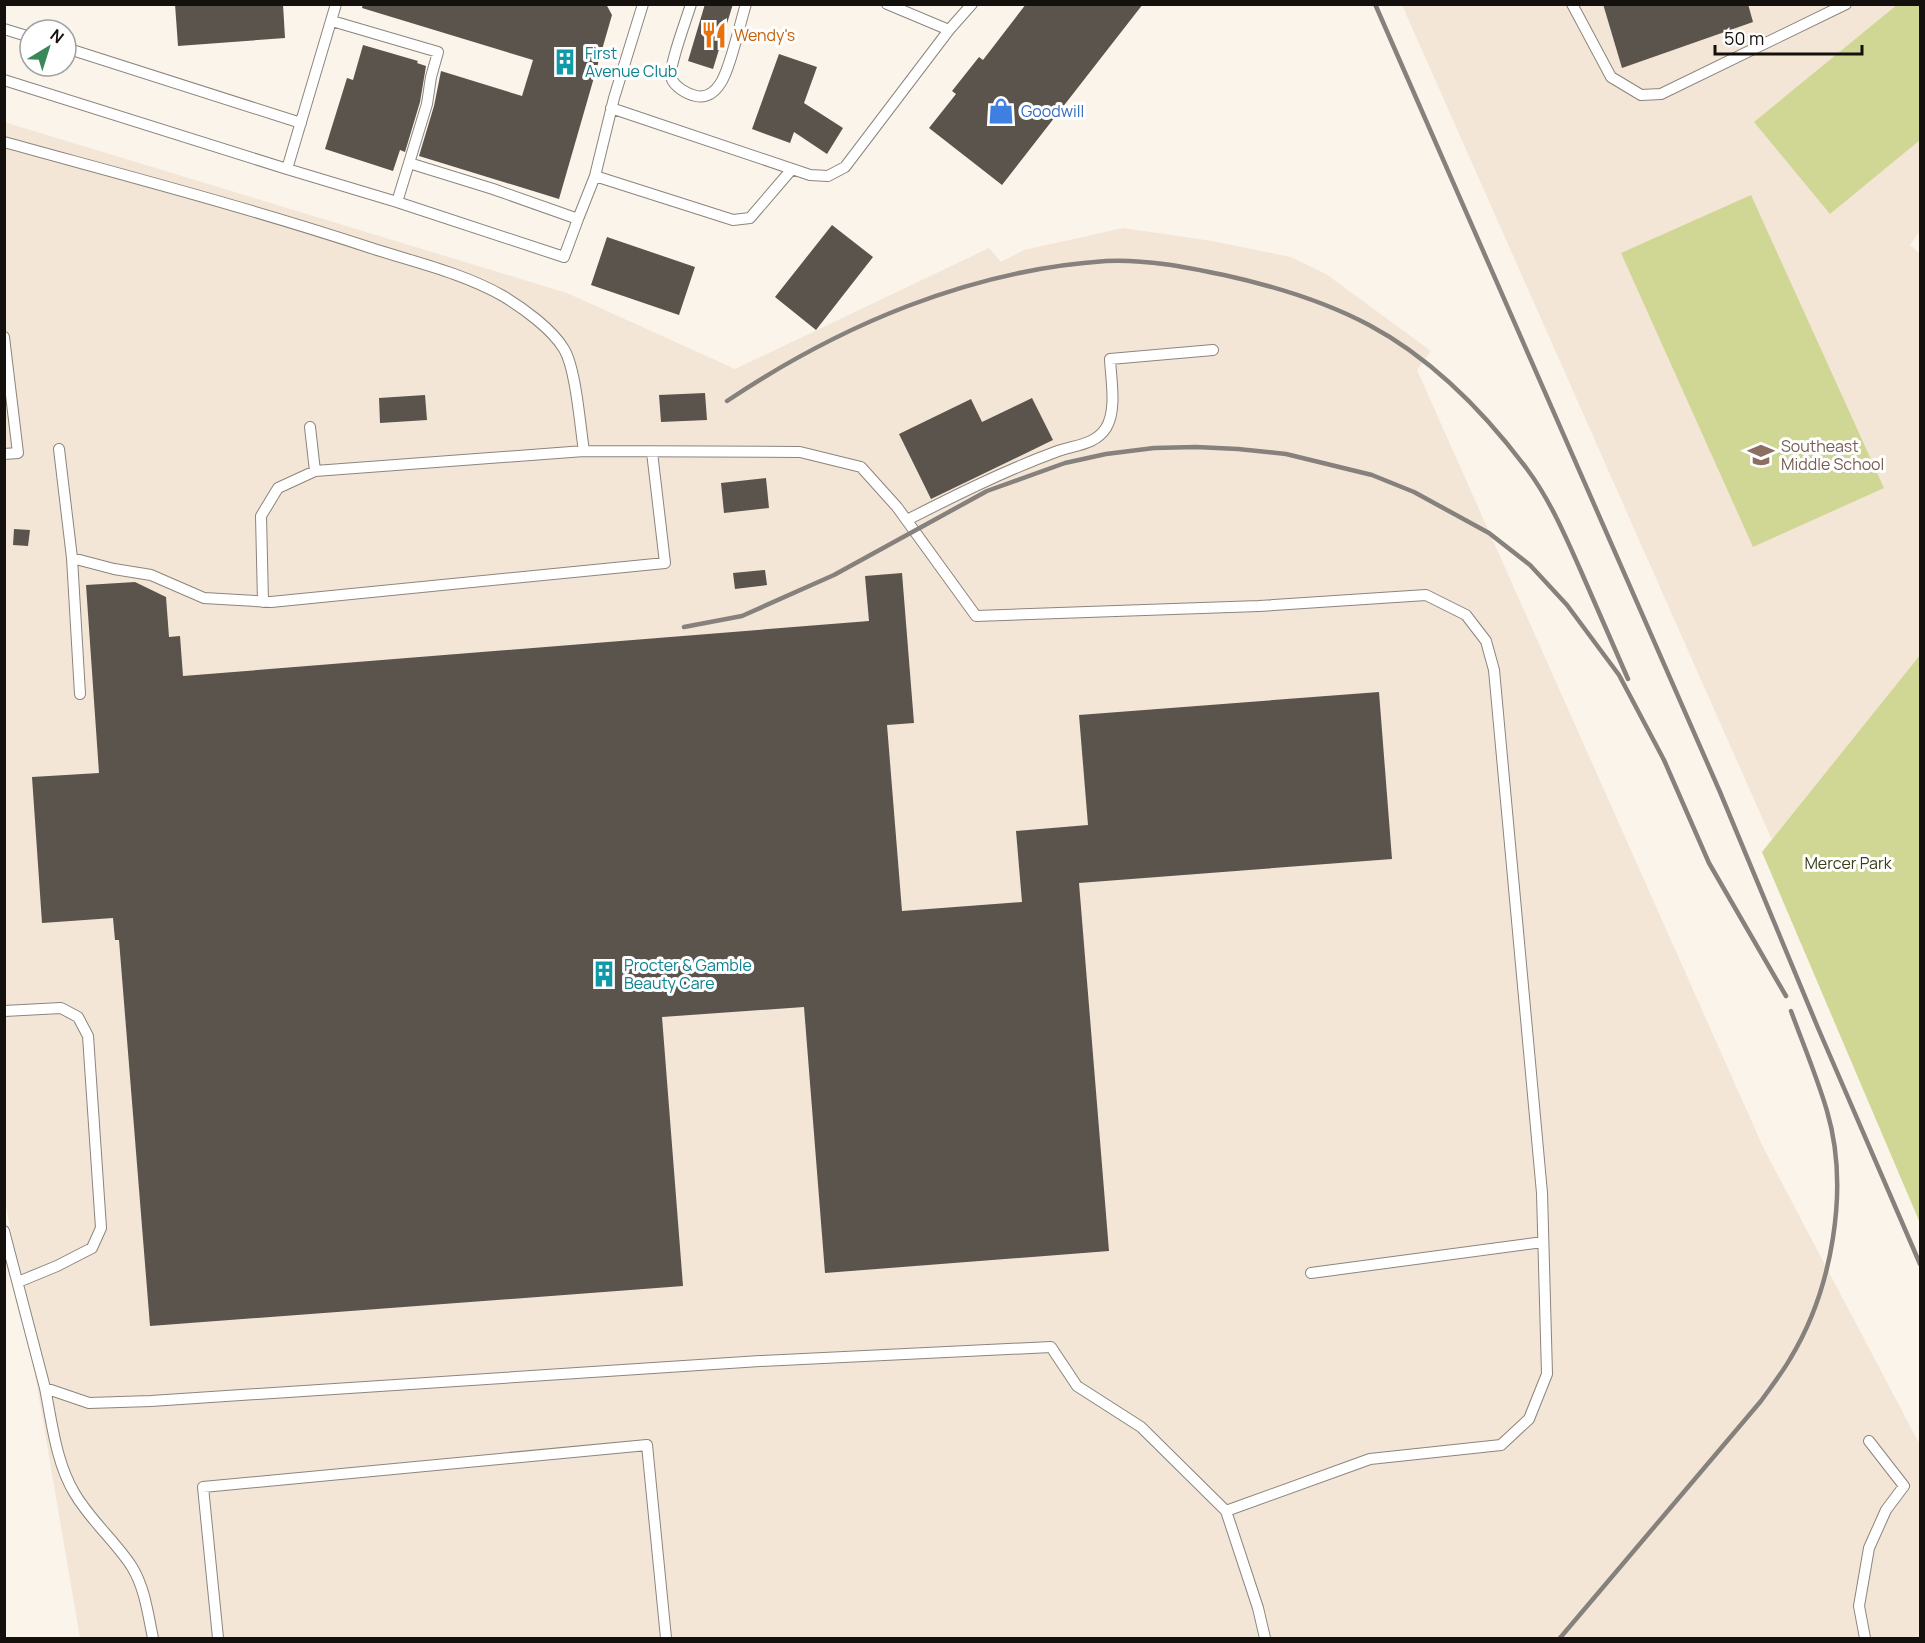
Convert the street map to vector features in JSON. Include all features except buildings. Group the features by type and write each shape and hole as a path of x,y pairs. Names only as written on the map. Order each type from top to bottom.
{"lane":[{"path":"287,170 336,4"},
{"path":"4,80 287,170 397,202 564,257 595,176 611,108 643,4"},
{"path":"691,4 672,66 671,77 679,88 694,95 704,96 713,92 723,79 746,4"},
{"path":"888,4 949,30"},
{"path":"611,108 810,175 828,176 845,167 949,30 972,4"},
{"path":"1572,4 1611,77 1641,94 1660,94 1846,4"},
{"path":"332,21 438,52 427,104 397,202"},
{"path":"78,52 301,123"},
{"path":"4,142 344,239 467,280 502,296 536,318 564,349 572,370 584,452"},
{"path":"409,164 493,189 578,219"},
{"path":"595,176 733,220 750,218 792,169"},
{"path":"4,337 18,453 4,454"},
{"path":"907,520 984,481 1059,451 1096,440 1107,426 1111,410 1110,360 1213,350"},
{"path":"310,427 315,471"},
{"path":"59,450 72,558 80,694"},
{"path":"263,602 261,516 278,488 315,471 584,452 800,452 861,467 907,520 976,616 1259,606 1426,595 1466,615 1486,641 1494,670 1542,1193 1547,1374 1529,1419 1501,1445 1370,1459 1226,1511"},
{"path":"72,558 114,569 151,575 204,598 263,602 665,562 652,452"},
{"path":"4,1011 62,1008 78,1017 88,1036 101,1228 92,1248 18,1282"},
{"path":"4,1231 65,1474 76,1496 133,1569 144,1596 153,1638"},
{"path":"1311,1273 1543,1242"},
{"path":"45,1388 89,1403 140,1401 772,1361 1051,1347 1077,1386 1141,1427 1226,1511 1258,1608 1265,1638"},
{"path":"1865,1638 1859,1606 1869,1548 1886,1510 1904,1486 1869,1441"},
{"path":"218,1638 203,1488 647,1445 666,1638"}],"shaded area":[{"name":"Southeast Middle School","path":"1402,5 1920,5 1920,231 1910,245 1920,254 1920,655 1772,840"},
{"path":"4,122 567,293 735,369 989,248 1001,262 1024,250 1123,228 1212,241 1291,257 1326,274 1431,351 1417,370 1764,1149 1920,1445 1920,1638 80,1638 5,1199"}],"green space":[{"path":"1898,4 1920,5 1920,140 1830,214 1754,122"},
{"path":"1751,195 1884,488 1753,547 1621,253"},
{"name":"Mercer Park","path":"1920,655 1920,1223 1762,852"}],"railway":[{"path":"1375,4 1720,792 1818,1028 1920,1264"},
{"path":"727,401 814,349 860,326 955,289 1005,276 1106,261 1136,261 1195,269 1280,289 1334,309 1392,338 1456,388 1511,448 1550,505 1628,679"},
{"path":"684,627 742,616 834,575 987,491 1065,463 1106,454 1154,448 1196,447 1286,454 1372,475 1414,492 1489,533 1530,565 1567,605 1619,675 1664,760 1709,863 1786,996"},
{"path":"1560,1638 1761,1401 1790,1359 1805,1332 1817,1302 1833,1238 1837,1173 1834,1141 1827,1111 1791,1011"}],"place":[{"name":"Wendy's","path":"714,35"},
{"name":"First Avenue Club","path":"565,62"},
{"name":"Goodwill","path":"1001,111"},
{"name":"Southeast Middle School","path":"1761,455"},
{"name":"Procter & Gamble Beauty Care","path":"604,974"}]}
